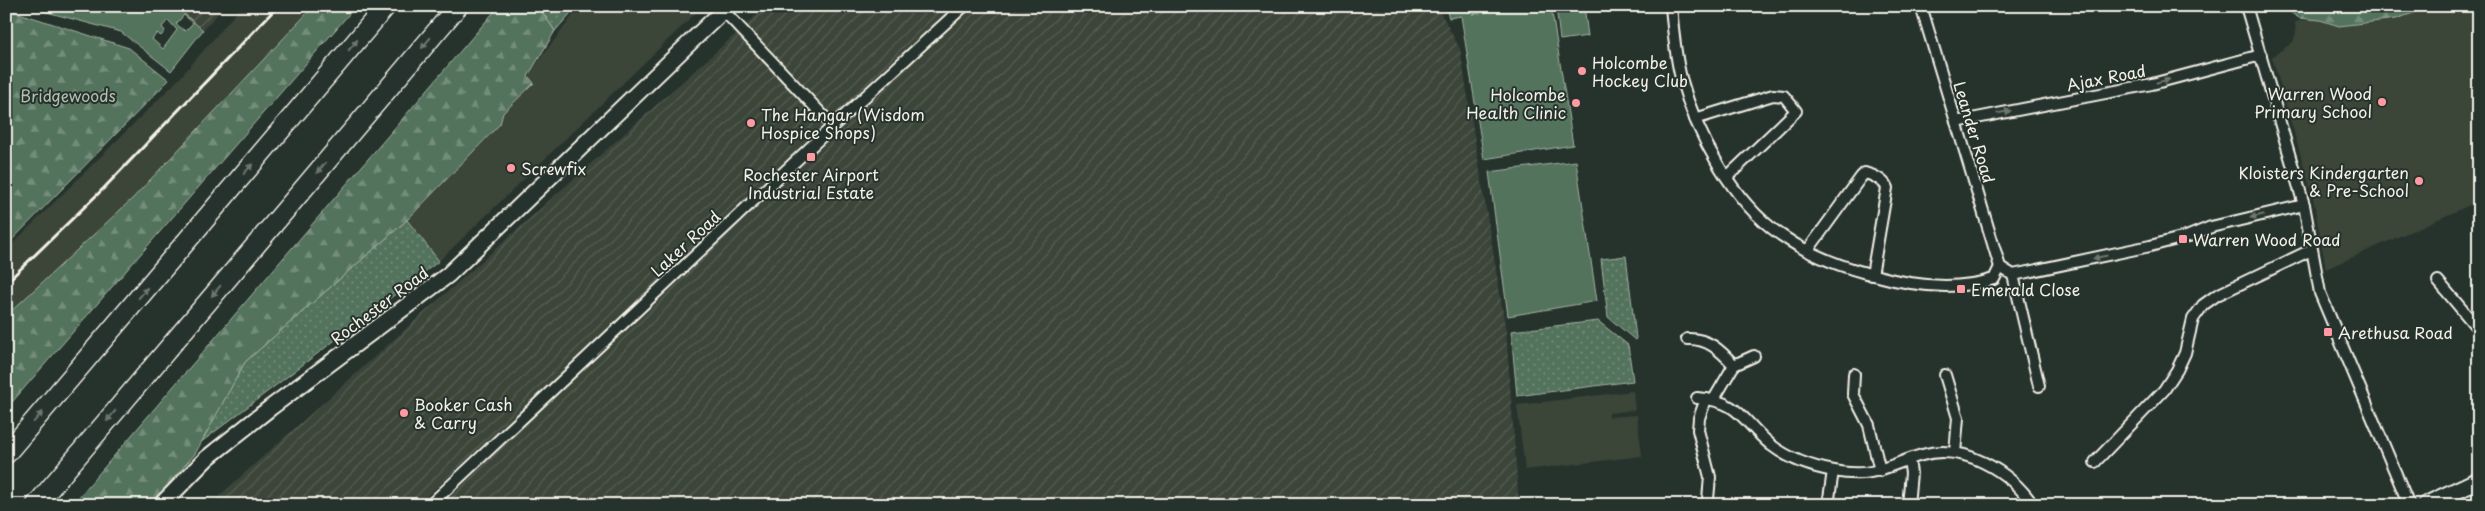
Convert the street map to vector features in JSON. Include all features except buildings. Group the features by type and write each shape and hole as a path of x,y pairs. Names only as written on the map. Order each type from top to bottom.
{"highway":[{"path":"6,454 386,6"},
{"path":"36,505 458,6"}],"main road":[{"name":"Rochester Road","path":"162,505 208,458 270,408 448,275 725,8"},
{"path":"2426,505 2479,480"}],"street":[{"name":"Laker Road","path":"430,505 833,126 964,6"},
{"path":"1670,6 1680,76 1695,119 1715,160 1727,177 1780,235 1839,266 1904,284 1963,284 1994,279 2000,267 2013,275 2150,246 2189,236 2211,227 2304,205"},
{"name":"Leander Road","path":"1921,6 2000,267"},
{"path":"2246,6 2304,205 2320,293 2409,505"},
{"path":"725,8 833,126"},
{"name":"Ajax Road","path":"1956,122 2152,84 2261,55"},
{"path":"1695,119 1773,95 1784,96 1796,111 1727,177"},
{"path":"1808,250 1861,177 1865,174 1871,174 1885,183 1887,188 1872,275"},
{"path":"2095,462 2164,390 2177,370 2184,353 2193,319 2210,298 2311,250"},
{"path":"2013,275 2039,386"},
{"path":"2438,281 2479,330"},
{"path":"1687,339 1699,338 1713,345 1734,365"},
{"path":"1708,499 1710,477 1698,430 1699,418 1706,399 1734,365 1754,356"},
{"path":"1854,374 1853,394 1869,425 1880,471"},
{"path":"1944,375 1958,418 1955,453"},
{"path":"1706,399 1726,403 1735,409 1772,446 1799,460 1833,471 1862,474 1880,471 1934,452 1955,453 1995,468 2020,488 2033,505"},
{"path":"1908,505 1911,473 1909,460"},
{"path":"1828,505 1833,471"}],"shaded area":[{"path":"175,6 225,6 203,30"},
{"path":"242,6 314,6 133,198 6,316 6,250 178,80"},
{"path":"580,6 703,6 439,261 407,220 499,124 503,113 534,83 527,76"},
{"path":"767,6 970,6 417,505 209,505"},
{"path":"972,6 1437,6 1460,49 1506,331 1519,505 438,505"},
{"name":"Warren Wood Primary School","path":"2370,6 2479,6 2479,201 2326,269 2313,198 2272,57 2293,42 2296,33 2295,22"},
{"path":"1633,391 1635,410 1609,413 1609,417 1637,415 1642,456 1525,470 1517,405"}],"green space":[{"path":"47,6 175,6 203,30 171,71 121,32 43,11","holes":["184,15 193,23 185,31 176,24","168,20 177,30 163,49 152,39 157,33 161,36 165,31 162,27"]},
{"path":"314,6 356,6 6,409 6,316 133,198"},
{"path":"499,6 538,6 555,31 528,76 534,83 503,113 500,124 407,220 245,362 195,454 150,505 72,505"},
{"path":"538,6 577,6 555,31"},
{"path":"1445,6 1504,6 1473,14 1523,6 1551,6 1573,145 1484,159 1461,16 1449,18"},
{"path":"1556,6 1584,6 1588,36 1560,40"},
{"path":"2289,6 2434,6 2396,19 2339,26 2320,20 2299,18 2290,12"},
{"name":"Bridgewoods","path":"6,9 129,48 169,80 6,246"},
{"path":"1576,161 1597,301 1508,316 1489,172"},
{"path":"407,220 439,261 200,443 245,362"},
{"path":"1626,256 1635,340 1608,317 1601,259"},
{"path":"1598,321 1628,345 1633,381 1517,396 1511,331"}],"railway":[{"path":"6,283 104,188 278,6"}],"place":[{"name":"Holcombe Hockey Club","path":"1582,71"},
{"name":"Warren Wood Primary School","path":"2382,102"},
{"name":"Holcombe Health Clinic","path":"1576,103"},
{"name":"The Hangar (Wisdom Hospice Shops)","path":"751,123"},
{"name":"Rochester Airport Industrial Estate","path":"811,157"},
{"name":"Screwfix","path":"511,168"},
{"name":"Kloisters Kindergarten & Pre-School","path":"2419,181"},
{"name":"Warren Wood Road","path":"2183,239"},
{"name":"Emerald Close","path":"1961,289"},
{"name":"Arethusa Road","path":"2328,332"},
{"name":"Booker Cash & Carry","path":"404,413"}]}
